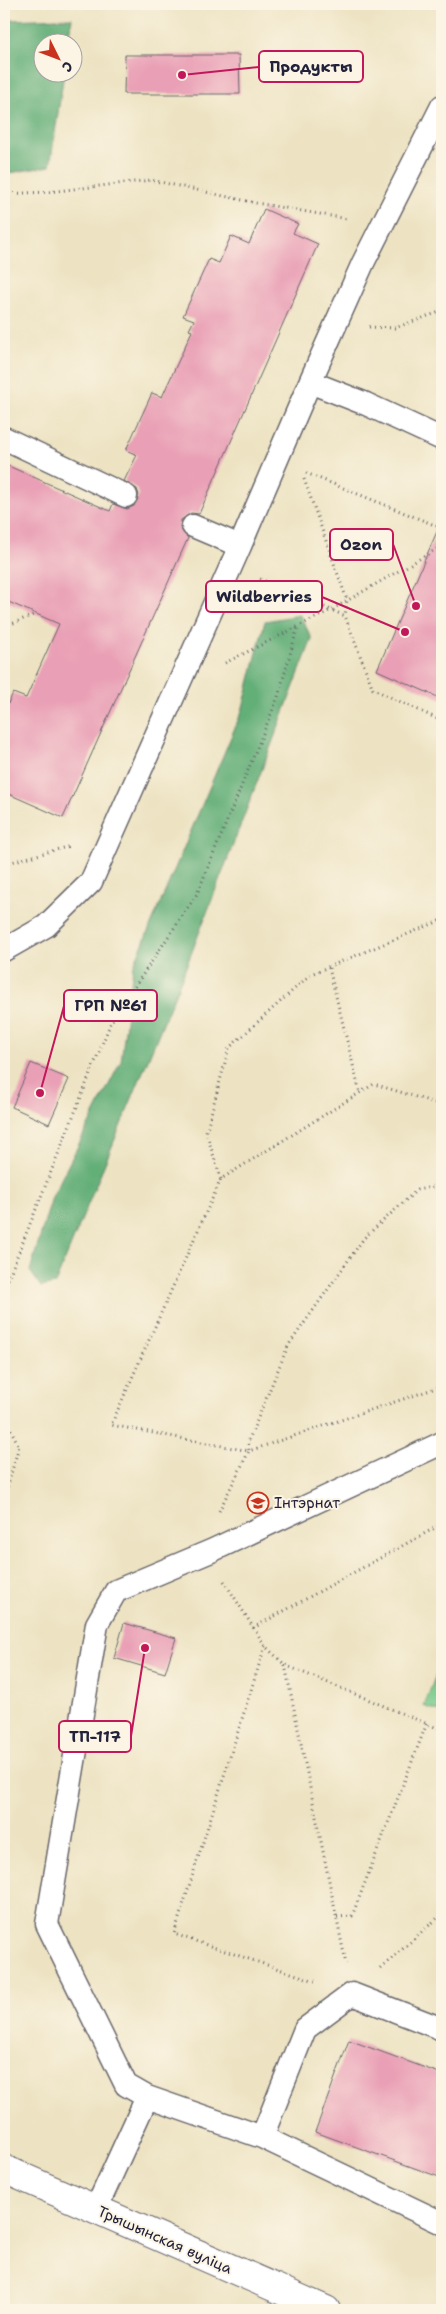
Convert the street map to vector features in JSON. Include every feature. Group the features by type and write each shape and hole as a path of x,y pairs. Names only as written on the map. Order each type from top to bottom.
{"street":[{"name":"Трышынская вуліца","path":"4,2169 326,2310"}],"lane":[{"path":"4,950 46,926 91,882 180,684 310,382 383,222 442,106"},
{"path":"310,382 366,404 442,439"},
{"path":"4,438 126,496"},
{"path":"193,526 240,546"},
{"path":"442,1444 219,1547 116,1591 97,1624 47,1924 126,2085 147,2097 262,2136 442,2223"},
{"path":"262,2136 305,2029 352,1994 442,2029"},
{"path":"96,2209 147,2097"}],"path":[{"path":"4,194 48,192 151,180 256,203 360,222 383,222"},
{"path":"336,326 395,328 442,311"},
{"path":"442,528 302,471 346,600 345,616 373,689 442,721"},
{"path":"180,684 331,610 442,546"},
{"path":"254,576 345,616"},
{"path":"4,627 33,615"},
{"path":"4,1289 110,1022 196,894 278,697 298,626"},
{"path":"222,1180 206,1132 229,1048 311,974 441,920 442,924"},
{"path":"329,968 360,1093"},
{"path":"442,1105 374,1084 222,1180 111,1425 249,1451 442,1386"},
{"path":"442,1185 417,1190 364,1238 288,1346 248,1442 249,1451 216,1518 222,1578 265,1646 285,1665 442,1730"},
{"path":"4,1416 19,1446 4,1499"},
{"path":"253,1628 442,1524"},
{"path":"265,1646 174,1934 352,1994"},
{"path":"285,1665 352,1994"},
{"path":"337,1917 352,1916 427,1723"},
{"path":"352,1994 442,1914"}],"green space":[{"path":"72,18 70,32 32,32 32,82 63,82 50,166 10,173 4,170 4,20"},
{"path":"300,615 312,639 183,975 55,1284 41,1287 30,1271 52,1197 121,1061 133,967 242,711 265,621"},
{"path":"442,1659 442,1713 424,1706"}],"building":[{"path":"125,55 239,55 240,94 124,94"},
{"path":"264,209 298,224 293,233 318,244 199,514 191,513 181,520 180,528 188,538 63,818 4,792 4,712 13,693 26,698 59,624 4,600 4,464 110,511 113,504 127,509 134,506 139,495 137,489 124,481 137,455 126,450 152,393 162,397 192,331 189,330 194,320 183,316 209,259 219,263 231,236 249,244"},
{"path":"442,520 442,699 377,670"},
{"path":"31,1063 69,1079 49,1124 12,1107"},
{"path":"124,1623 176,1638 165,1673 114,1658"},
{"path":"349,2040 442,2074 442,2178 315,2132"}],"place":[{"name":"Продукты","path":"182,75"},
{"name":"Ozon","path":"416,606"},
{"name":"Wildberries","path":"405,632"},
{"name":"ГРП №61","path":"40,1093"},
{"name":"Інтэрнат","path":"258,1503"},
{"name":"ТП-117","path":"145,1648"}]}
